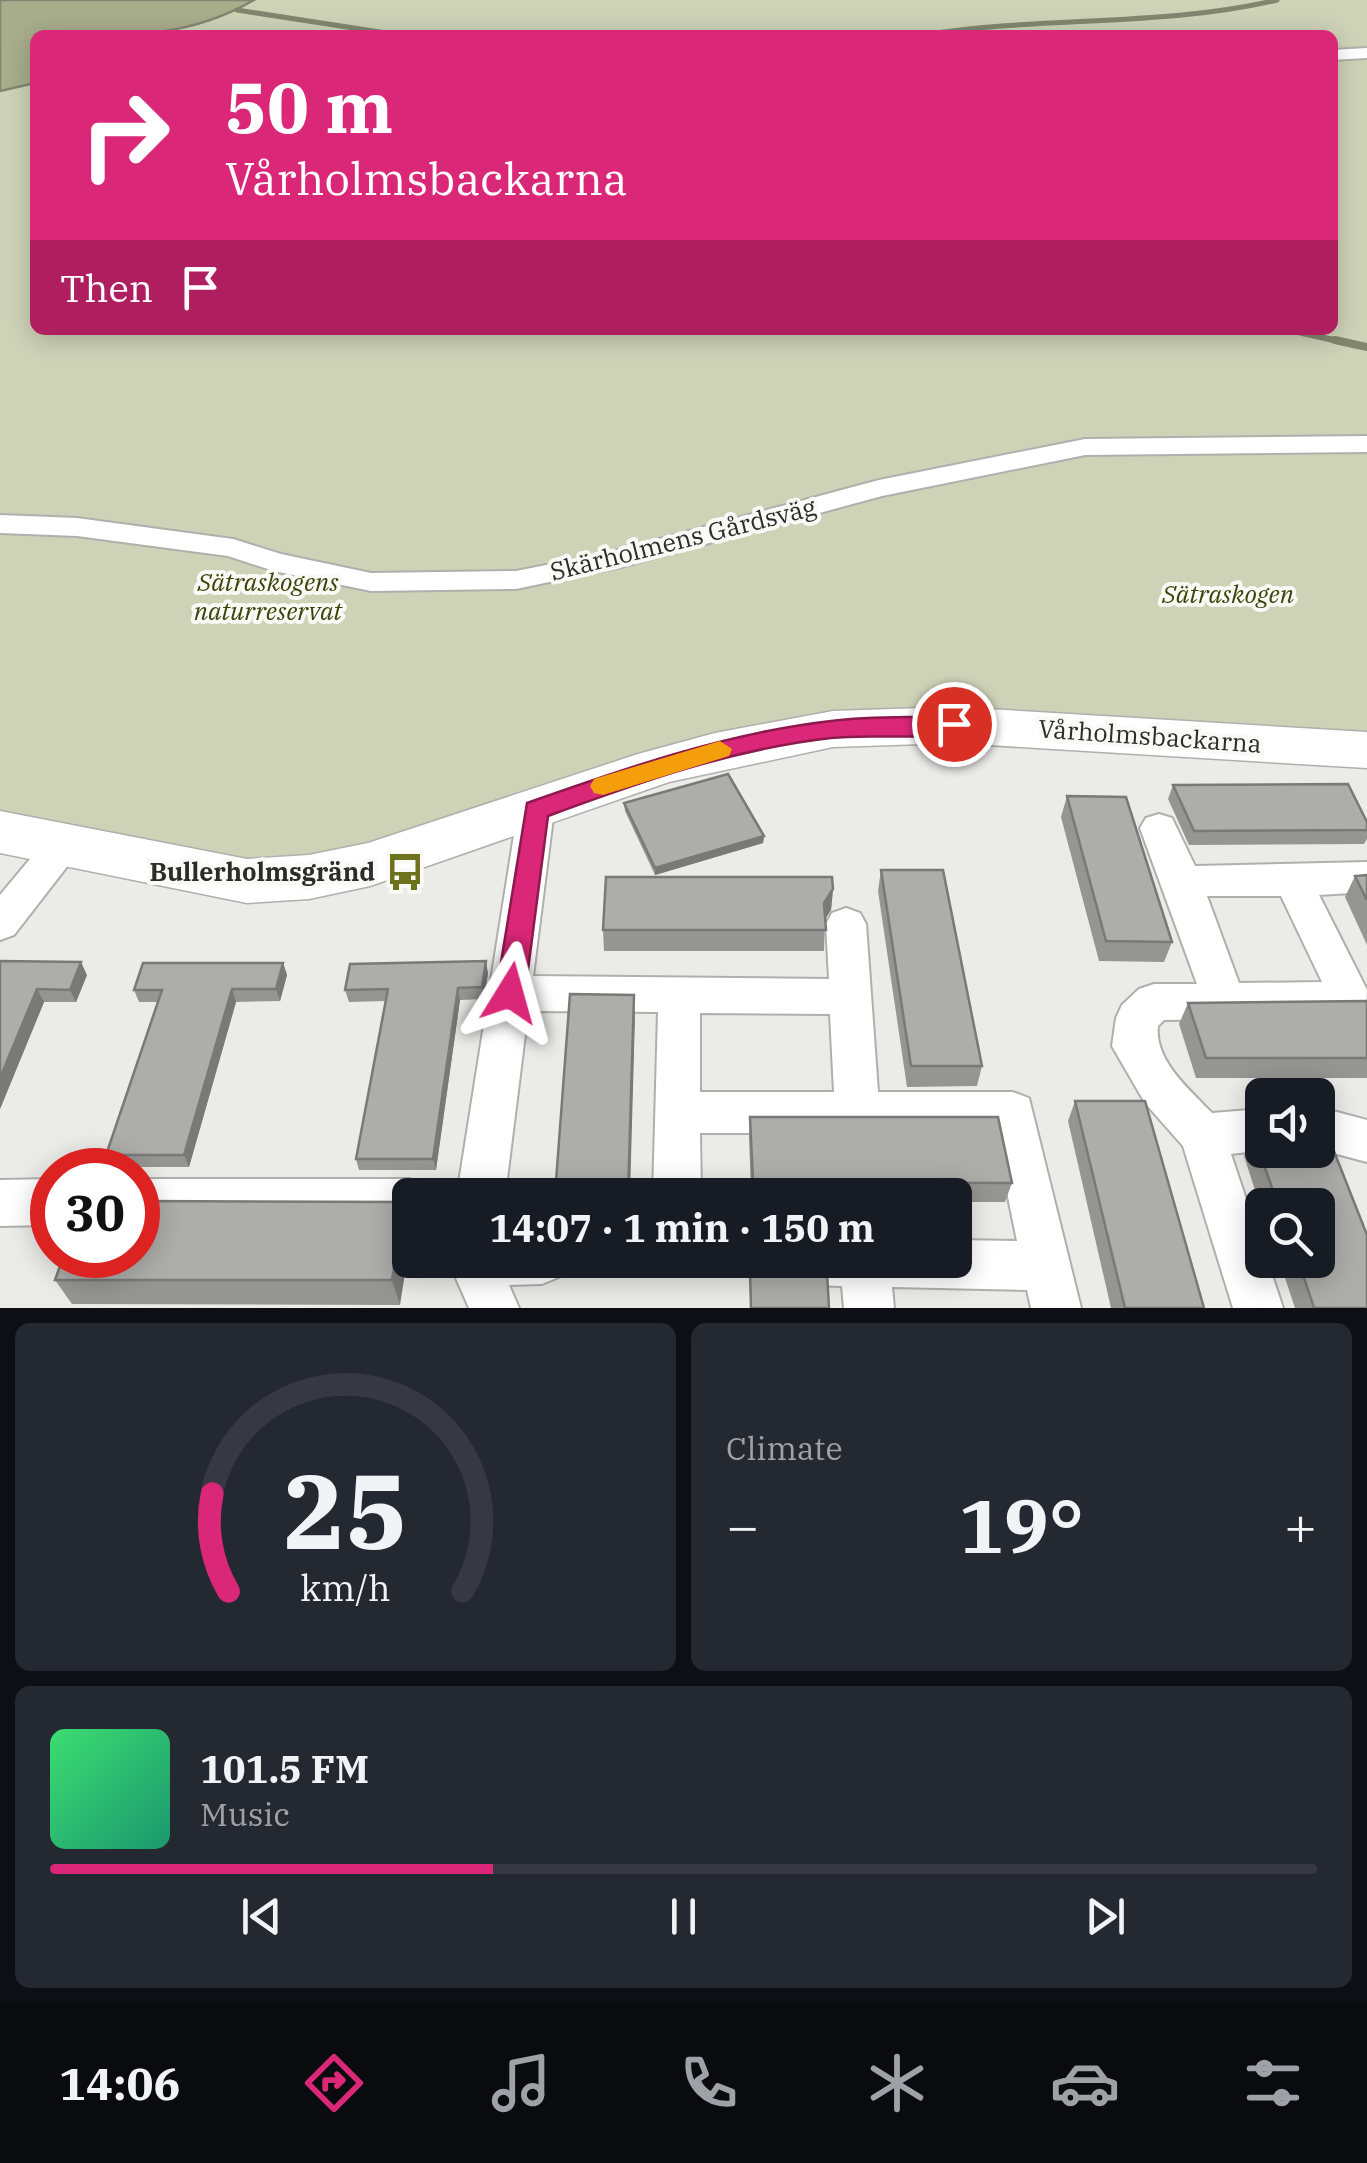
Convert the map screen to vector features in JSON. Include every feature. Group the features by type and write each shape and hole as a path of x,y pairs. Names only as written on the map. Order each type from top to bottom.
{"street":[{"path":"1338,55 1367,53"},
{"name":"Skärholmens Gårdsväg","path":"0,524 78,527 233,548 274,562 371,582 516,580 610,561 879,488 1084,447 1367,444"},
{"name":"Vårholmsbackarna","path":"0,832 247,881 309,877 370,864 715,750 833,729 954,724 1367,750"},
{"path":"484,1178 536,810"},
{"path":"1159,828 1224,1002"},
{"path":"0,924 63,845"},
{"path":"1182,881 1367,877"},
{"path":"1258,1308 1202,1135 1134,1046 1137,1018 1154,1002 1350,1000 1293,881"},
{"path":"846,924 857,1110"},
{"path":"510,993 851,997"},
{"path":"677,1178 678,993"},
{"path":"678,1112 857,1110 1013,1114 1051,1287 866,1285 839,1278"},
{"path":"1202,1135 1245,1131"},
{"path":"1335,1133 1367,1141"},
{"path":"0,1203 30,1202"},
{"path":"160,1202 392,1202"},
{"path":"481,1278 494,1308"}],"green space":[{"name":"Sätraskogens naturreservat","path":"0,0 1367,0 1367,739 959,713 415,838 274,865 0,813"}],"shaded area":[{"path":"0,0 254,0 227,14 174,30 30,30 30,84 0,91"}],"building":[{"path":"728,774 764,836 655,868 624,803"},
{"path":"1348,784 1367,822 1367,830 1194,831 1173,785"},
{"path":"1067,796 1126,797 1172,942 1106,941"},
{"path":"881,870 943,870 982,1066 911,1066"},
{"path":"1367,875 1367,900 1355,876"},
{"path":"606,877 832,877 833,889 824,903 826,930 603,930"},
{"path":"0,961 81,962 70,990 37,989 0,1078"},
{"path":"486,961 482,987 458,988 433,1159 356,1159 388,989 345,990 350,964"},
{"path":"143,963 283,963 276,989 232,989 184,1155 160,1155 160,1148 108,1148 162,990 134,990"},
{"path":"570,994 634,995 629,1178 556,1178"},
{"path":"1367,1001 1367,1058 1206,1058 1188,1003"},
{"path":"1075,1101 1145,1101 1204,1308 1125,1308"},
{"path":"750,1117 998,1117 1012,1183 972,1183 972,1178 753,1178"},
{"path":"1335,1154 1367,1235 1367,1308 1314,1308 1304,1278 1335,1278 1335,1188 1272,1188 1265,1168 1335,1168"},
{"path":"160,1201 392,1202 392,1280 55,1280 160,1278"},
{"path":"750,1278 827,1278 829,1308 751,1308"}],"waterway":[{"path":"961,30 1190,14 1277,0"},
{"path":"237,10 367,30"},
{"path":"1311,335 1347,343"},
{"path":"1335,340 1367,347"}],"slow traffic":[{"path":"603,786 720,749"}],"place":[{"name":"Bullerholmsgränd","path":"405,872"}],"route":[{"path":"510,993 536,810 715,750 833,729 954,724"}],"park label":[{"name":"Sätraskogen","path":"1228,594"}]}
